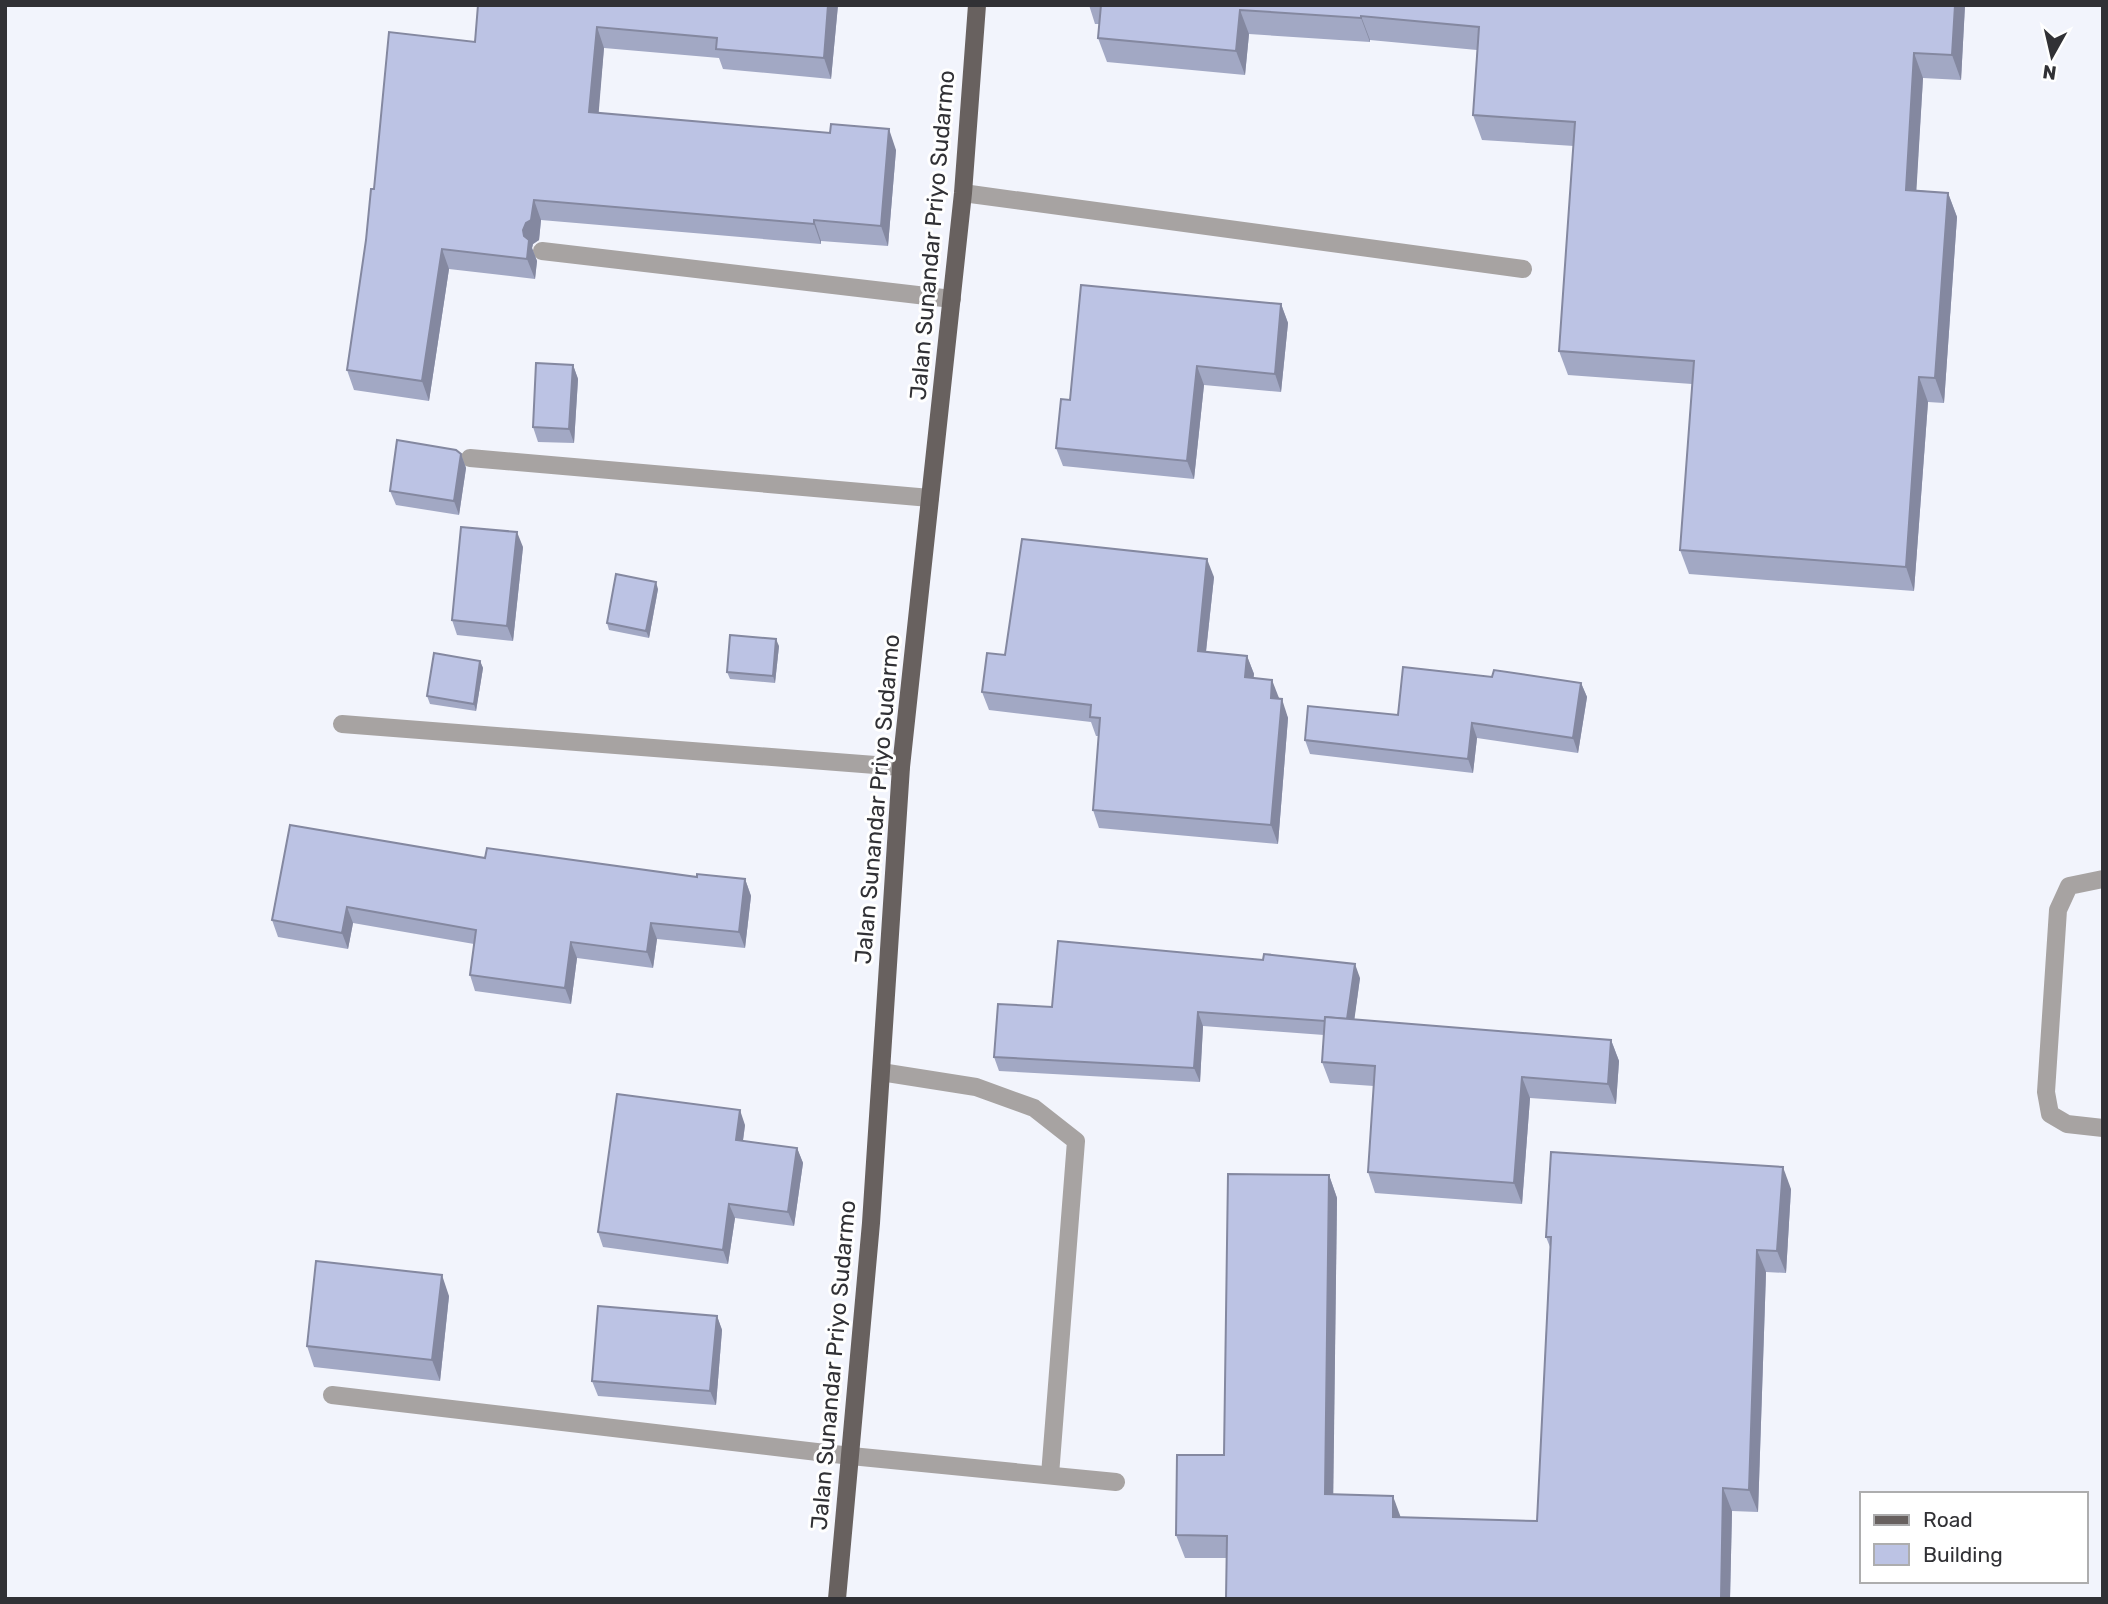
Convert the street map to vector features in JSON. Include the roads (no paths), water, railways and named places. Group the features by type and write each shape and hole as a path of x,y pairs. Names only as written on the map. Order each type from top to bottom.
{"main road":[{"name":"Jalan Sunandar Priyo Sudarmo","path":"837,1599 881,1072 901,767 963,193 977,5"}],"street":[{"path":"963,193 1523,269"},
{"path":"542,251 952,299"},
{"path":"470,458 930,498"},
{"path":"342,723 901,767"},
{"path":"2103,879 2069,886 2058,910 2046,1092 2050,1114 2067,1124 2103,1128"},
{"path":"881,1072 975,1087 1034,1108 1076,1141 1050,1475"},
{"path":"332,1395 851,1455 1116,1482"}]}
